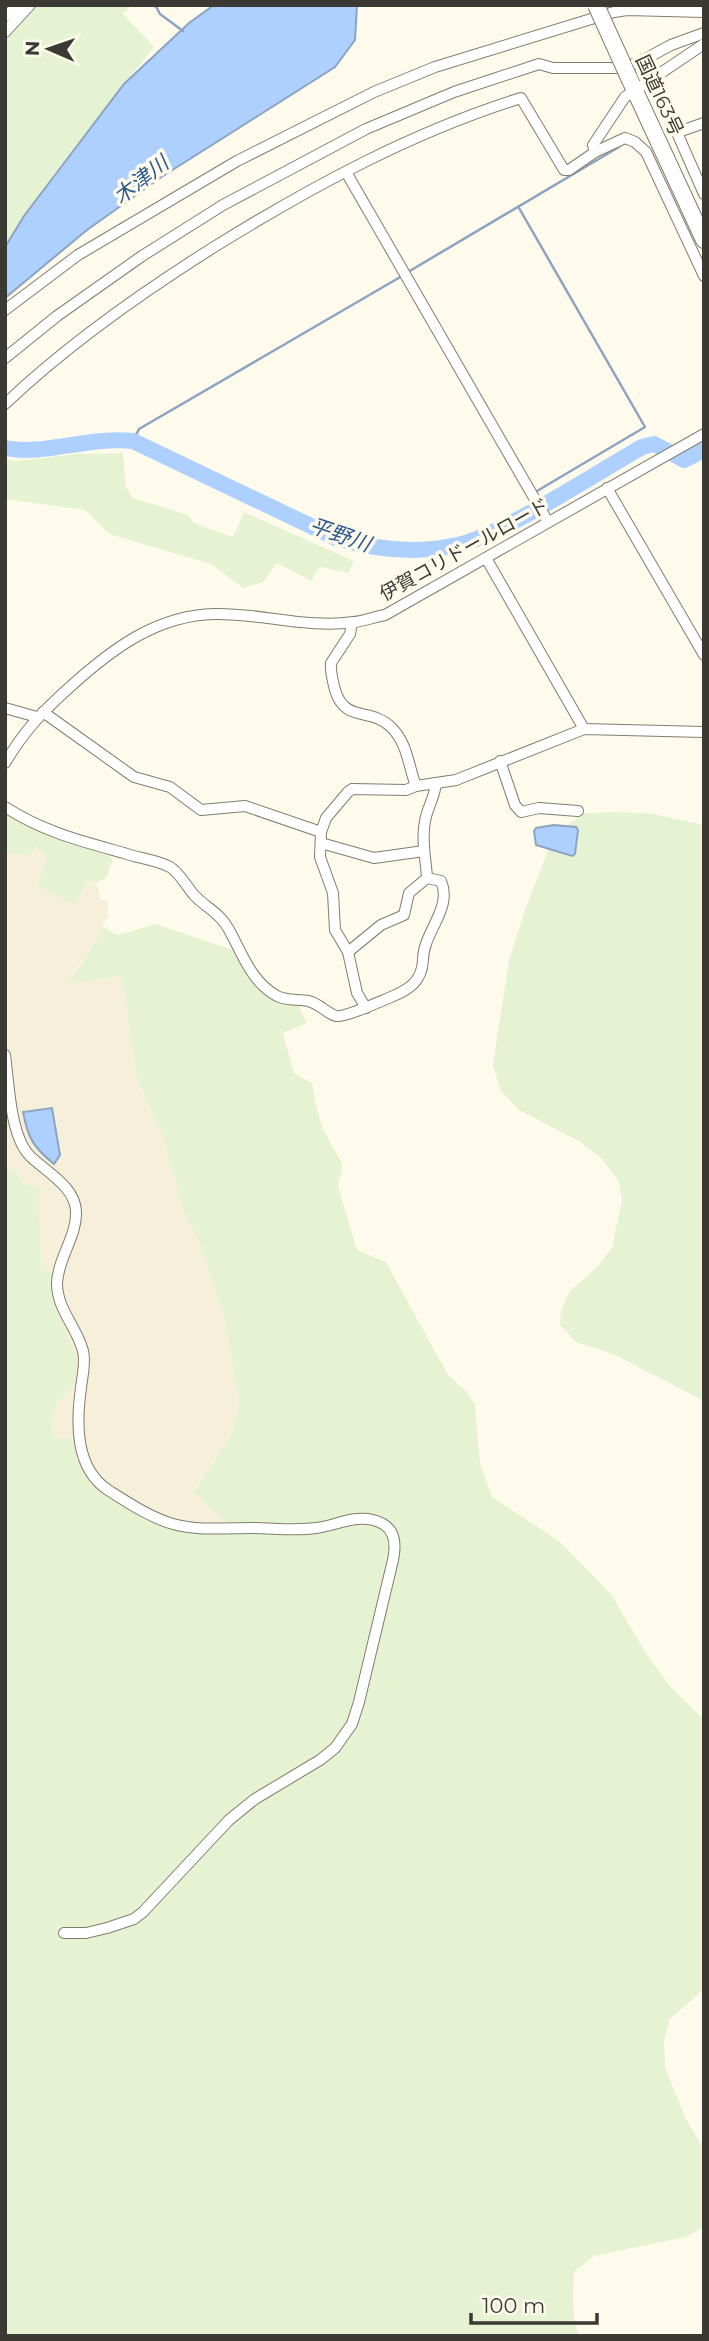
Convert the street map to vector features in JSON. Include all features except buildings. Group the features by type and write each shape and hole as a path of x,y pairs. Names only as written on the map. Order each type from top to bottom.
{"highway":[{"name":"国道163号","path":"596,5 704,240"}],"street":[{"path":"5,17 18,5"},
{"path":"5,32 30,5"},
{"path":"5,310 78,255 237,162 374,92 435,67 614,12 704,12"},
{"path":"5,358 67,308 223,205 366,129 454,92 538,64 553,68 619,68 638,63 671,45 704,33"},
{"path":"595,152 593,145 601,130 632,85 704,44"},
{"path":"5,404 82,338 167,277 274,210 398,145 482,110 521,98 564,170 569,170 595,152 625,138 635,142 646,152 704,276"},
{"path":"704,123 681,131 678,135 704,194"},
{"path":"346,173 546,518"},
{"name":"伊賀コリドールロード","path":"5,763 40,714 101,658 138,634 190,615 260,616 306,623 352,623 385,615 486,558 546,518 607,488 704,434"},
{"path":"607,488 704,655"},
{"path":"486,558 584,729"},
{"path":"352,623 349,634 331,663 338,701 346,709 376,718 390,726 406,749 416,786"},
{"path":"5,708 40,714 134,777 170,787 201,810 246,806 374,858 424,851"},
{"path":"366,1008 357,993 348,952 335,930 333,893 320,857 326,818 352,789 406,790 456,780 584,729 704,732"},
{"path":"500,761 515,805 521,812 539,808 578,811"},
{"path":"427,878 424,823 436,783"},
{"path":"5,807 46,830 170,867 204,905 217,913 228,926 246,965 277,996 293,1001 308,1001 337,1016 345,1016 409,989 421,973 423,949 444,900 441,881 427,878"},
{"path":"348,952 381,925 404,915 409,894 427,878"},
{"path":"5,1055 20,1142 30,1157 69,1191 75,1202 75,1220 58,1276 58,1294 83,1350 78,1434 85,1460 96,1478 107,1489 146,1512 170,1524 183,1527 310,1529 365,1518 383,1524 395,1538 393,1560 362,1692 352,1724 341,1741 329,1754 256,1799 229,1820 158,1898 134,1919 99,1930 64,1933"}],"shaded area":[{"path":"36,846 48,857 77,900 87,879 96,883 101,899 108,902 108,916 102,926 104,928 68,982 122,976 137,1079 164,1139 182,1208 200,1243 225,1320 239,1401 233,1432 193,1491 227,1523 227,1533 185,1532 165,1527 129,1508 53,1438 51,1420 56,1404 76,1383 60,1317 52,1298 52,1274 41,1268 39,1188 20,1182 17,1172 5,1167 5,852 28,855"}],"green space":[{"path":"36,5 132,5 123,14 154,47 58,169 5,247 5,38"},
{"path":"123,453 126,487 133,498 188,515 194,523 233,537 244,512 354,561 348,573 320,567 311,581 277,563 263,582 243,588 211,564 109,534 85,510 5,499 5,460"},
{"path":"5,810 107,851 113,861 106,878 96,883 87,879 73,904 38,886 47,857 36,846 28,856 5,852"},
{"path":"584,813 649,813 704,825 704,1401 615,1355 576,1342 560,1325 561,1310 570,1291 597,1267 612,1248 622,1200 618,1180 602,1159 580,1142 519,1110 500,1090 493,1064 509,960 551,843"},
{"path":"156,924 233,950 243,967 262,986 298,1003 307,1023 283,1033 294,1073 312,1083 322,1126 343,1164 338,1186 357,1250 386,1262 448,1375 467,1392 475,1405 480,1463 492,1497 559,1541 611,1594 645,1652 669,1685 704,1720 704,1989 670,2019 664,2041 665,2067 686,2119 704,2149 704,2227 686,2237 594,2256 574,2272 574,2313 580,2336 5,2336 5,1167 17,1172 20,1182 39,1188 41,1268 53,1274 52,1298 77,1358 76,1383 56,1404 51,1420 53,1438 73,1439 79,1456 129,1508 165,1527 185,1532 227,1533 227,1523 193,1492 233,1432 239,1401 225,1320 200,1243 182,1208 164,1139 137,1079 122,976 67,983 104,928 118,935"}],"water":[{"name":"木津川","path":"214,5 357,5 355,40 335,67 163,176 87,230 5,298 5,247 24,216 124,84 189,23"},
{"path":"554,825 576,827 578,830 575,854 572,856 536,845 536,828"},
{"path":"52,1108 60,1155 54,1164 32,1141 23,1112"}],"waterway":[{"path":"155,5 160,14 183,31"},
{"path":"408,272 619,147"},
{"path":"519,208 645,427 537,491"},
{"path":"133,441 139,429 402,276"},
{"name":"平野川","path":"5,448 35,450 101,441 133,441 336,538 364,545 408,550 452,546 487,534 541,507 642,447 654,444 684,460 704,450"}]}
